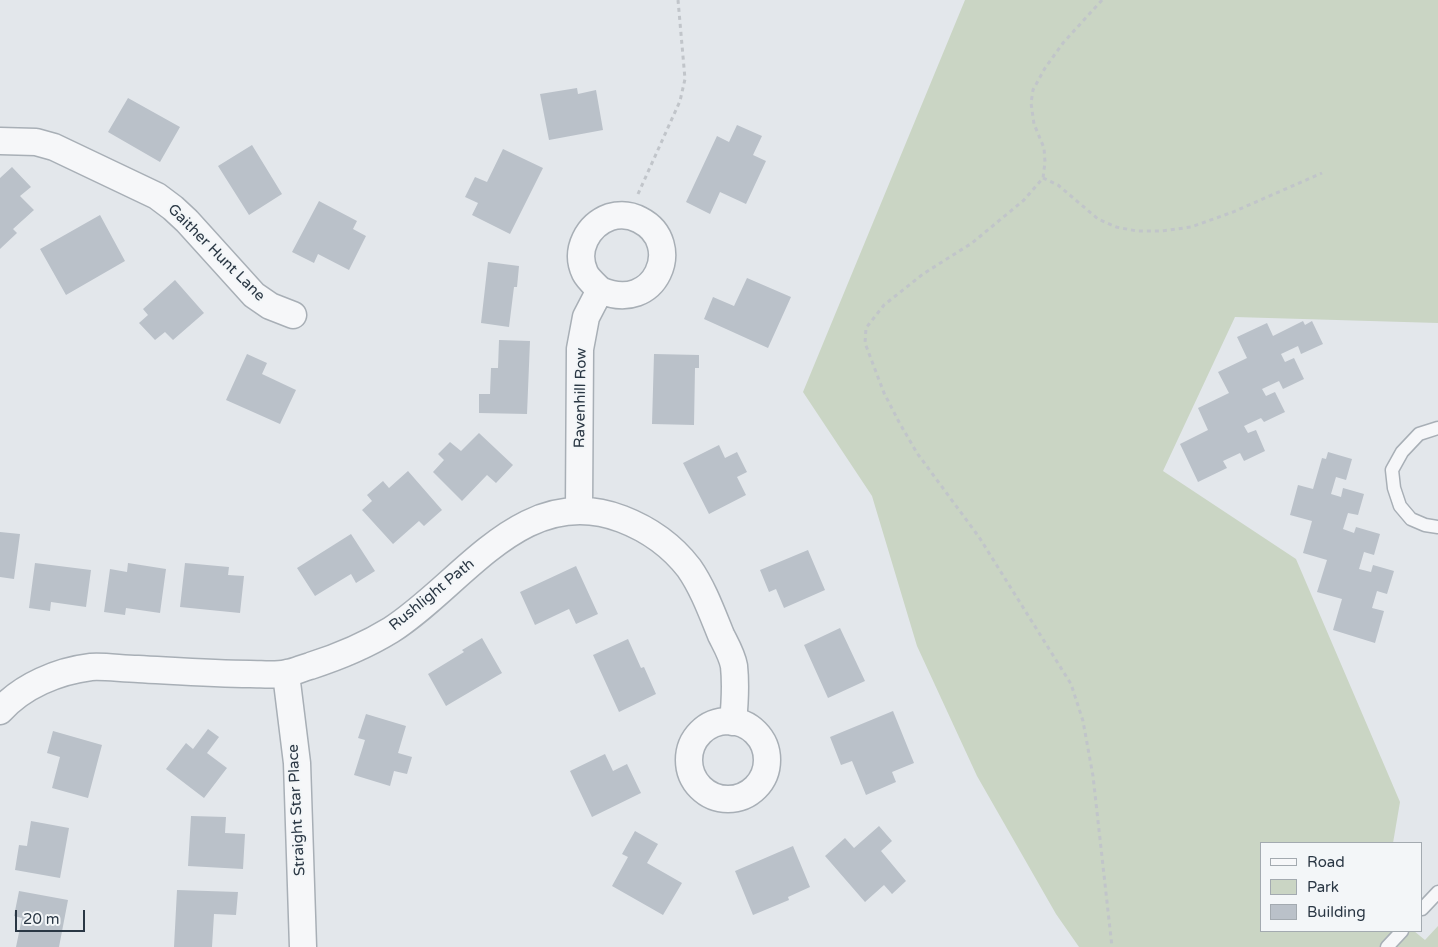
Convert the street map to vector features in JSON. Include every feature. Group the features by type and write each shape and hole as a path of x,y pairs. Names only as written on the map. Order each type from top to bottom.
{"street":[{"name":"Gaither Hunt Lane","path":"0,141 36,142 54,148 157,196 186,221 254,295 270,306 293,315"},
{"path":"617,215 633,217 646,223 657,236 662,251 662,263 657,276 643,290 628,296 612,295 600,290 585,274 581,261 582,245 591,229 603,220 617,215"},
{"name":"Ravenhill Row","path":"579,509 580,348 586,317 600,290"},
{"name":"Rushlight Path","path":"4,700 55,676 92,667 230,674 286,674 326,661 361,647 392,629 422,606 502,537 526,523 554,514 579,509 607,513 633,523 657,537 679,556 692,573 705,596 733,663 736,694 733,722"},
{"name":"Straight Star Place","path":"286,674 297,763 303,947"}],"lane":[{"path":"1438,428 1419,434 1402,452 1392,470 1394,488 1400,506 1411,518 1425,525 1438,527"},
{"path":"1423,908 1438,892"},
{"path":"1387,947 1401,932"}],"path":[{"path":"633,217 635,200 680,101 685,79 678,0"},
{"path":"1102,0 1063,43 1045,68 1033,90 1031,103 1034,124 1044,148 1043,178 1024,200 972,243 923,274 884,305 866,328 865,343 884,393 917,453 978,537 1071,684 1082,721 1093,776 1112,947"},
{"path":"1043,178 1058,185 1098,219 1138,231 1162,231 1191,227 1232,212 1322,173"}],"green space":[{"path":"965,0 1438,0 1438,323 1235,317 1163,471 1296,559 1400,802 1393,842 1260,842 1260,932 1415,932 1425,940 1438,926 1438,947 1079,947 1056,914 977,776 917,646 872,496 803,392"}],"building":[{"path":"577,88 578,94 596,90 603,130 549,140 540,94"},
{"path":"128,98 180,127 160,162 108,132"},
{"path":"737,125 762,136 753,155 766,161 746,204 720,192 710,214 686,202 717,136 729,142"},
{"path":"252,145 282,194 249,215 218,166"},
{"path":"503,149 543,168 510,234 472,215 478,203 465,197 475,177 487,182"},
{"path":"12,167 31,187 20,196 34,210 13,229 17,233 0,249 0,178"},
{"path":"319,201 357,221 353,229 366,236 349,270 318,254 314,263 292,252"},
{"path":"100,215 125,261 66,295 40,249"},
{"path":"488,262 519,266 517,287 514,287 509,327 481,323"},
{"path":"747,278 791,297 768,348 704,319 713,297 734,306"},
{"path":"175,280 204,313 173,340 165,332 155,340 139,323 148,315 143,309"},
{"path":"1303,321 1305,325 1312,321 1323,344 1301,354 1298,346 1281,354 1285,362 1294,358 1304,379 1283,389 1279,381 1262,389 1266,396 1275,392 1285,412 1264,422 1261,418 1244,426 1248,433 1256,430 1265,451 1244,461 1240,453 1223,461 1227,468 1198,482 1180,444 1208,430 1198,408 1229,393 1218,372 1247,358 1237,337 1267,323 1273,336"},
{"path":"499,340 530,341 527,414 479,413 479,394 490,394 491,368 498,368"},
{"path":"247,354 267,363 262,374 296,390 280,424 226,400"},
{"path":"654,354 699,355 699,368 695,368 694,425 652,424"},
{"path":"479,433 513,465 496,483 487,475 462,501 433,472 444,460 438,454 450,442 461,451"},
{"path":"719,445 725,458 737,452 747,472 737,477 746,495 709,514 683,463"},
{"path":"1328,452 1352,459 1346,480 1336,477 1331,494 1341,497 1343,488 1364,494 1358,515 1348,513 1343,529 1354,533 1356,527 1380,534 1374,555 1364,552 1359,569 1371,572 1373,565 1394,571 1387,594 1377,591 1372,608 1384,611 1375,643 1333,630 1342,599 1317,592 1327,560 1303,553 1312,521 1290,515 1298,485 1313,489 1322,458 1326,459"},
{"path":"408,471 442,510 424,526 419,521 393,544 362,510 372,501 367,495 383,481 389,488"},
{"path":"0,532 20,534 14,579 0,577"},
{"path":"351,534 375,571 356,583 351,574 315,596 297,568"},
{"path":"808,550 825,590 784,608 776,589 769,592 760,570"},
{"path":"35,563 91,570 86,607 51,602 50,611 29,608"},
{"path":"128,563 166,569 160,613 126,608 125,615 104,612 110,569 127,572"},
{"path":"185,563 229,567 228,575 244,576 240,613 180,607"},
{"path":"576,566 598,614 576,624 569,609 535,625 520,592"},
{"path":"840,628 865,681 828,698 804,645"},
{"path":"482,638 502,673 446,706 428,674 464,652 462,650"},
{"path":"628,639 641,668 644,667 656,694 619,712 593,655"},
{"path":"893,711 914,763 892,772 896,782 866,795 852,761 841,765 830,737"},
{"path":"366,714 406,726 398,753 412,757 407,774 394,771 390,786 354,775 365,740 358,738"},
{"path":"208,729 219,737 207,753 227,768 204,798 166,769 186,743 193,749"},
{"path":"53,731 102,745 88,798 52,788 60,757 47,753"},
{"path":"605,754 613,771 627,764 641,793 592,817 570,771"},
{"path":"191,816 226,817 225,833 245,834 243,869 188,866"},
{"path":"31,821 69,828 60,878 15,870 19,845 27,846"},
{"path":"879,826 892,841 881,851 906,881 892,894 884,885 865,902 825,856 845,838 854,848"},
{"path":"635,831 658,844 647,863 682,883 663,915 612,886 628,857 622,854"},
{"path":"793,846 810,887 788,897 789,900 753,915 735,871"},
{"path":"177,890 238,892 236,915 214,914 212,947 174,947"},
{"path":"19,891 68,900 59,947 16,947 22,918 14,916"}]}
